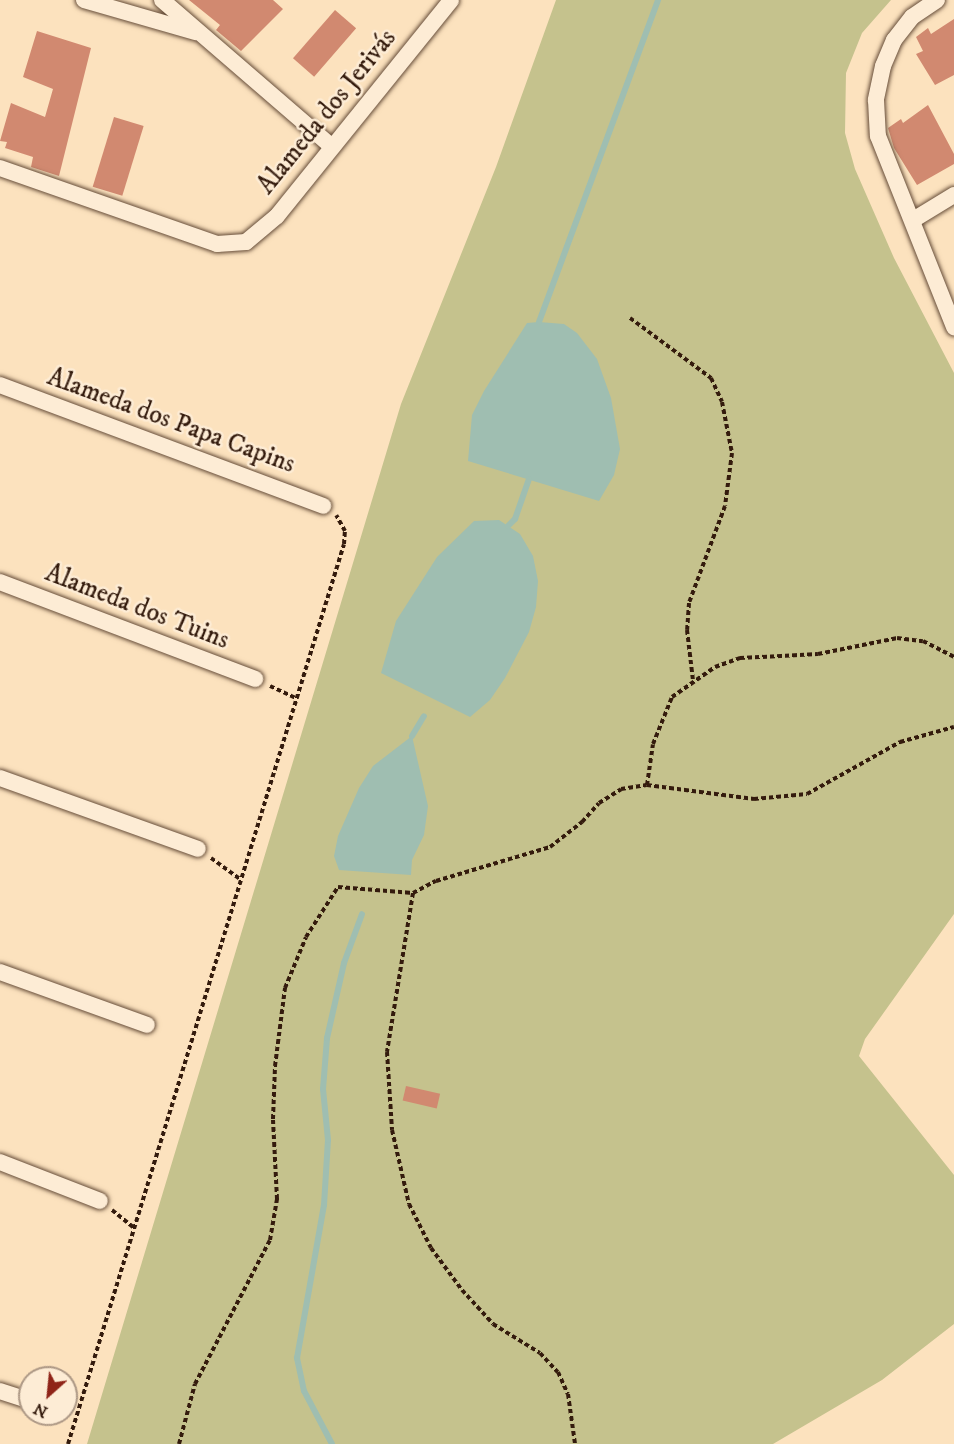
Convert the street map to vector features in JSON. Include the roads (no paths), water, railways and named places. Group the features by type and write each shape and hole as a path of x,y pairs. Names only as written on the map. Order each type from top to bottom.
{"street":[{"path":"84,0 202,34"},
{"path":"162,0 331,146"},
{"name":"Alameda dos Jerivás","path":"0,168 217,244 234,245 258,235 277,216 331,146 451,0"},
{"path":"937,0 912,17 894,40 882,66 876,100 878,136 954,327"},
{"path":"913,220 954,195"},
{"name":"Alameda dos Papa Capins","path":"0,385 323,506"},
{"name":"Alameda dos Tuins","path":"0,582 255,679"},
{"path":"0,778 198,849"},
{"path":"0,972 147,1025"},
{"path":"0,1162 100,1201"},
{"path":"0,1390 18,1397"}],"waterway":[{"path":"539,322 658,0"},
{"path":"508,526 515,519 529,479"},
{"path":"412,736 424,716"},
{"path":"332,1444 304,1391 297,1358 324,1205 328,1140 323,1089 327,1038 344,963 362,914"}]}
